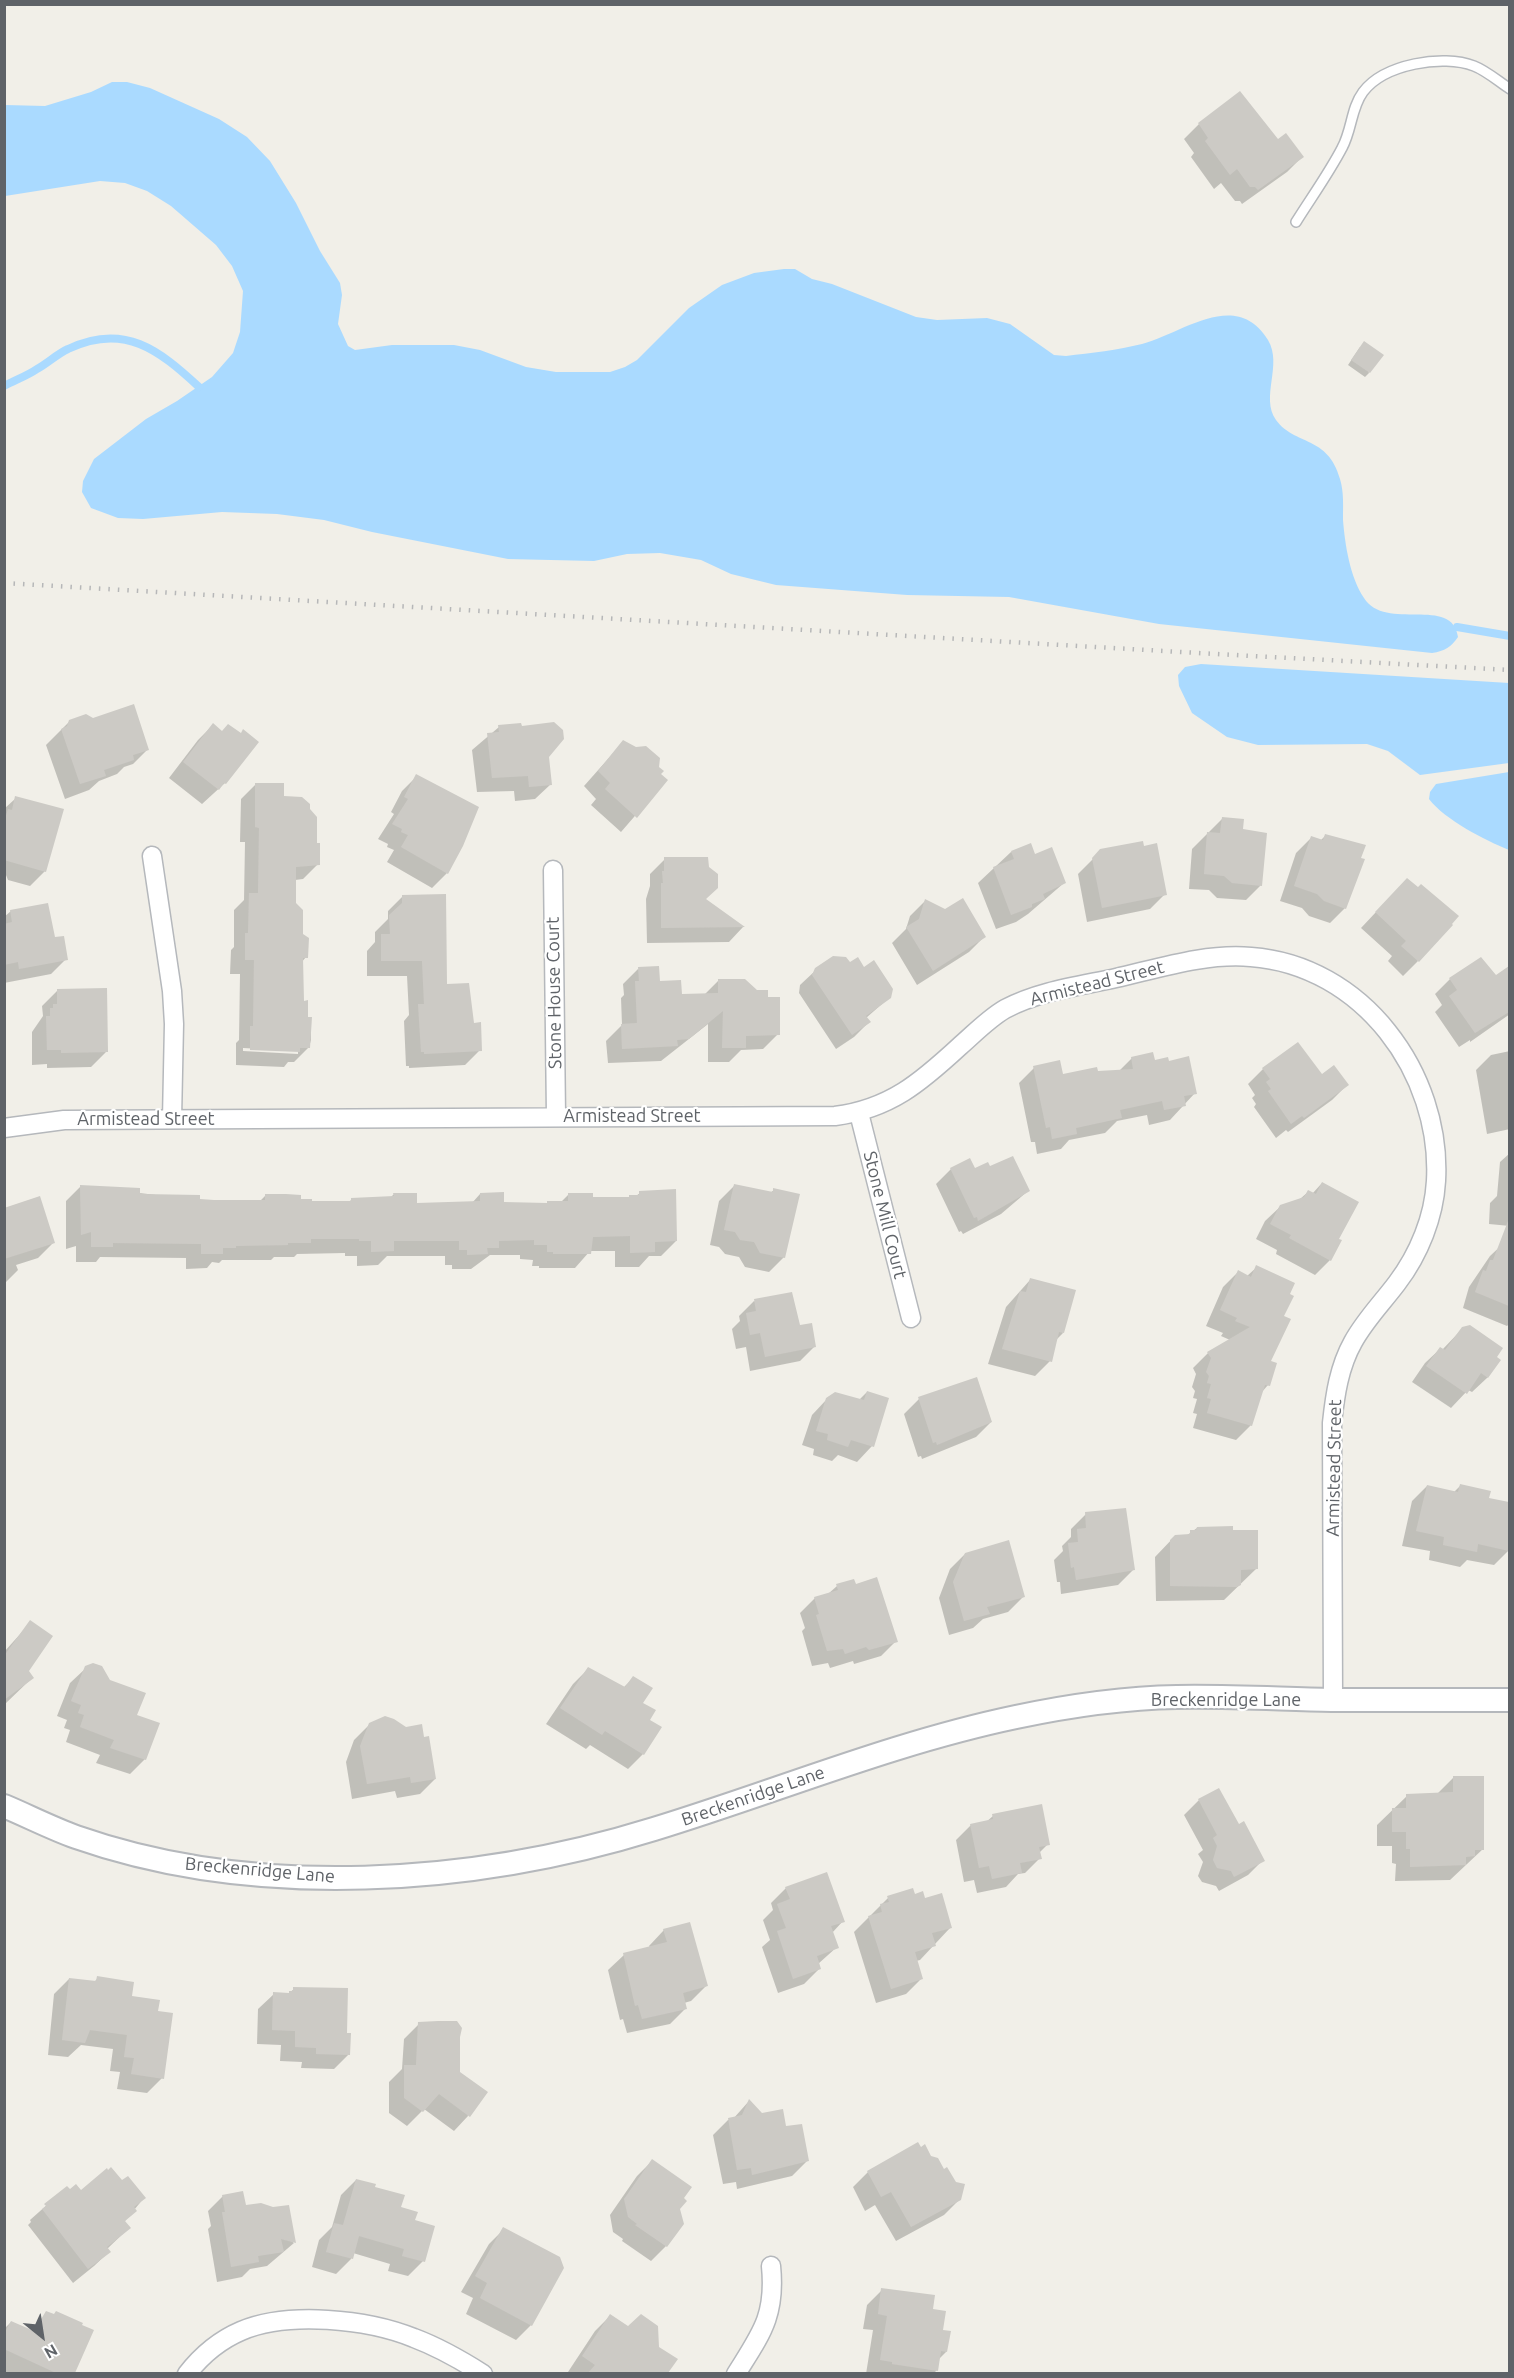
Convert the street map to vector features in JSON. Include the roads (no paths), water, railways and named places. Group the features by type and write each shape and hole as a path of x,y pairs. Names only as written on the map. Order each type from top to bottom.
{"street":[{"path":"152,856 172,991 174,1024 172,1119"},
{"name":"Stone House Court","path":"553,870 556,1116"},
{"name":"Armistead Street","path":"4,1128 64,1120 825,1116 859,1113 897,1097 918,1083 984,1024 1005,1010 1048,993 1199,959 1226,956 1272,959 1317,975 1358,1000 1391,1035 1406,1057 1425,1102 1436,1154 1436,1183 1424,1236 1397,1282 1370,1315 1352,1344 1342,1367 1335,1395 1332,1423 1333,1700"},
{"name":"Stone Mill Court","path":"859,1113 911,1318"},
{"name":"Breckenridge Lane","path":"4,1806 75,1837 145,1857 210,1869 301,1877 351,1878 430,1874 500,1865 584,1848 652,1830 945,1733 1019,1716 1087,1705 1175,1697 1509,1700"},
{"path":"735,2373 763,2331 770,2312 773,2287 771,2266"},
{"path":"187,2373 218,2344 241,2331 272,2322 323,2320 370,2325 411,2337 451,2354 483,2373"}],"lane":[{"path":"1296,222 1342,149 1350,133 1355,109 1362,93 1374,79 1390,70 1447,62 1475,66 1509,89"}],"water":[{"path":"112,82 127,82 150,88 219,119 247,137 270,161 340,283 342,295 338,324 348,346 355,350 392,345 454,345 480,350 526,367 556,372 610,372 637,360 689,308 722,285 754,273 784,269 795,269 812,279 832,284 916,317 937,320 987,318 1010,324 1054,355 1066,356 1133,346 1158,339 1208,318 1241,317 1255,325 1268,340 1272,350 1270,401 1276,420 1292,434 1319,448 1335,465 1342,489 1343,520 1349,560 1364,598 1374,608 1387,613 1432,615 1444,618 1453,625 1458,637 1447,648 1432,653 1159,624 1009,597 907,595 776,585 731,574 701,560 660,553 627,554 594,561 508,559 324,520 277,514 222,512 143,519 118,518 91,508 82,492 83,481 94,459 146,419 212,377 233,353 240,332 243,291 232,266 216,245 171,206 147,191 125,183 100,181 5,196 5,105 45,106 91,92"},
{"path":"1201,664 1509,683 1509,763 1420,775 1388,751 1367,744 1258,745 1227,737 1192,713 1179,686 1178,675 1185,667"},
{"path":"1509,772 1509,850 1455,822 1429,799 1430,792 1436,784"}],"waterway":[{"path":"4,386 68,349 88,341 106,338 124,339 155,352 199,387"},
{"path":"1457,627 1510,636"}],"railway":[{"path":"4,583 1510,670"}]}
